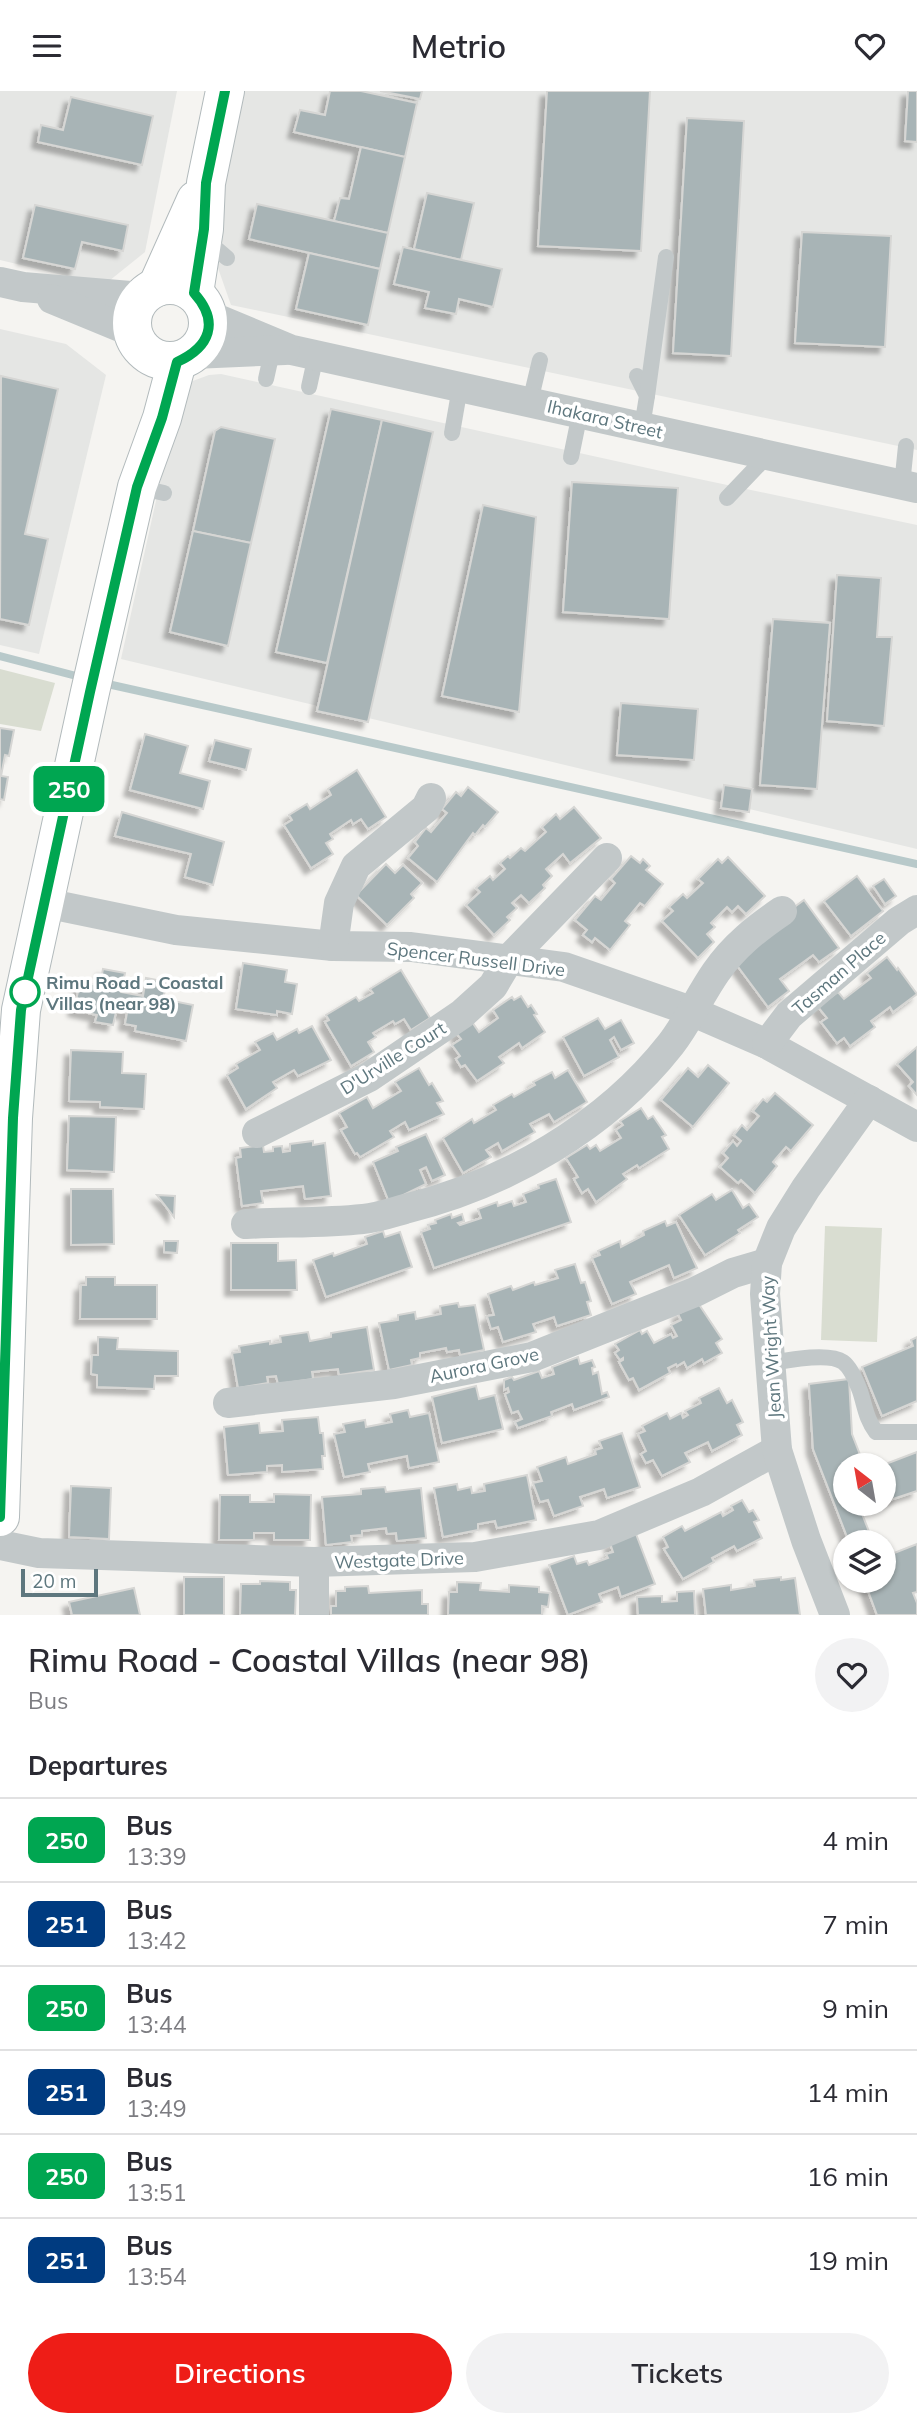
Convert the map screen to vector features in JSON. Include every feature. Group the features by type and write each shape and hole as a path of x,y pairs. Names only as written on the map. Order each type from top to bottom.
{"main road":[{"path":"169,324 215,247 206,183 225,91"},
{"path":"0,1517 7,1154 21,1010 90,692 151,490 162,418 169,324 192,205 206,183"}],"street":[{"name":"Ihakara Street","path":"12,285 169,324 286,359"},
{"name":"Ihakara Street","path":"169,324 286,359 460,387 910,487"},
{"path":"333,946 339,903 356,866 426,808 431,798"},
{"name":"D'Urville Court","path":"257,1133 369,1077 462,1014 493,986 509,959 607,858"},
{"name":"Spencer Russell Drive","path":"46,902 176,930 333,946 411,947 564,967 691,1011 767,1044 917,1127"},
{"name":"Tasman Place","path":"767,1044 789,1015 899,921 917,910"},
{"path":"246,1224 365,1219 446,1199 493,1179 570,1137 619,1098 672,1042 717,970 740,942 782,911"},
{"name":"Jean Wright Way","path":"835,1615 806,1540 778,1450 765,1294 767,1263 781,1228 806,1188 869,1100"},
{"name":"Aurora Grove","path":"228,1403 394,1384 532,1357 695,1292 733,1273 767,1263"},
{"name":"Westgate Drive","path":"0,1545 39,1553 314,1562 475,1557 599,1535 701,1492 778,1450"},
{"path":"314,1562 314,1615"}],"lane":[{"path":"642,427 666,257"},
{"path":"286,359 309,387"},
{"path":"530,403 540,361"},
{"path":"637,376 647,396"},
{"path":"452,433 460,387"},
{"path":"571,457 580,413"},
{"path":"906,446 910,487"},
{"path":"727,498 768,455"},
{"path":"771,1363 824,1357 844,1363 859,1388 868,1421 876,1432 917,1432"}],"shaded area":[{"path":"0,91 177,91 145,252 104,285 0,260"},
{"path":"239,91 917,91 917,450 231,305 212,251"},
{"path":"0,329 66,344 106,375 39,654 0,645"},
{"path":"221,374 917,525 917,849 121,659 180,392 190,382"},
{"path":"0,669 55,683 41,731 0,724"},
{"path":"825,1226 882,1228 877,1342 821,1340"}],"building":[{"path":"330,91 361,91 417,103 405,157 294,132 300,110 325,115"},
{"path":"380,91 422,91 420,99"},
{"path":"547,91 650,91 641,251 538,246"},
{"path":"908,91 917,91 917,142 905,141"},
{"path":"71,97 153,116 142,165 38,142 41,125 63,130"},
{"path":"687,118 744,121 731,356 673,353"},
{"path":"361,147 405,157 388,233 334,221 340,198 349,199"},
{"path":"427,193 474,203 461,260 414,249"},
{"path":"257,204 388,233 380,269 249,239"},
{"path":"35,205 128,225 123,251 82,242 75,269 23,258"},
{"path":"802,232 891,236 885,347 795,343"},
{"path":"403,247 502,269 493,307 459,299 456,314 425,308 429,292 394,284"},
{"path":"309,253 380,269 368,325 296,309"},
{"path":"1,376 58,389 25,534 48,539 29,625 0,619"},
{"path":"331,409 382,420 327,663 276,652"},
{"path":"382,420 433,432 368,722 317,711"},
{"path":"221,427 275,439 251,543 193,531 215,431"},
{"path":"572,482 678,488 669,619 563,612"},
{"path":"483,505 536,517 519,712 442,696"},
{"path":"193,531 251,543 228,646 170,632"},
{"path":"837,575 881,578 877,637 892,637 884,726 827,721"},
{"path":"773,619 830,623 817,789 760,785"},
{"path":"621,703 698,709 694,760 617,755"},
{"path":"0,728 14,730 9,756 5,755 1,776 8,777 4,800 0,799"},
{"path":"145,734 188,746 180,773 210,781 203,809 130,790"},
{"path":"215,740 251,749 246,770 209,761"},
{"path":"357,770 386,817 368,829 361,819 353,824 351,820 330,834 333,839 326,843 333,854 311,868 284,825 292,820 289,815 307,804 310,809 331,795 328,789"},
{"path":"724,785 752,789 749,812 721,808"},
{"path":"468,787 498,812 485,827 483,825 475,835 473,833 437,882 408,858 418,846 415,842 426,828 431,832 447,813 442,809 456,792 461,796"},
{"path":"574,807 601,838 570,863 563,854 546,869 552,876 543,885 545,888 529,903 521,895 512,903 517,908 507,917 510,920 494,935 466,905 480,892 476,888 490,876 493,880 505,869 500,863 508,856 510,858 521,848 525,851 546,832 542,827 556,814 560,819"},
{"path":"122,812 224,842 213,885 185,877 191,854 115,836"},
{"path":"631,856 640,863 643,859 650,866 646,870 663,884 645,906 640,903 625,921 630,925 610,950 595,938 592,942 583,935 587,930 575,920 595,896 601,900 615,883 611,879"},
{"path":"728,857 765,896 746,914 738,906 732,912 727,907 711,923 715,927 707,934 714,942 698,958 662,921 673,911 669,907 683,894 687,898 703,883 698,879 718,859 722,863"},
{"path":"386,864 395,873 403,865 422,883 411,894 414,898 387,925 356,895"},
{"path":"857,876 883,911 851,936 824,901"},
{"path":"884,879 896,896 885,904 873,886"},
{"path":"804,900 839,948 819,962 813,955 780,979 789,991 768,1007 733,960 778,919"},
{"path":"887,957 917,994 893,1012 890,1007 871,1021 875,1027 850,1046 844,1038 837,1043 821,1022 827,1018 818,1007 838,992 844,999 871,978 867,973"},
{"path":"243,963 287,970 285,982 297,984 292,1014 277,1011 277,1015 236,1009"},
{"path":"103,969 125,973 121,992 143,996 146,978 167,982 163,999 193,1005 186,1041 135,1031 136,1026 125,1024 127,1013 116,1012 113,1025 95,1022 97,1015 74,1010 80,982 100,985"},
{"path":"401,970 430,1018 411,1030 404,1019 395,1024 393,1021 373,1033 376,1037 368,1042 374,1052 351,1066 325,1022 329,1020 326,1015 356,997 359,1001 373,993 370,989"},
{"path":"521,996 537,1014 534,1015 545,1032 522,1048 519,1043 499,1057 504,1063 477,1081 465,1065 461,1067 456,1059 460,1056 452,1045 461,1039 456,1033 472,1022 479,1032 498,1018 493,1010 512,997 514,1000"},
{"path":"598,1018 605,1029 621,1020 634,1043 621,1050 614,1037 610,1040 619,1057 584,1076 563,1037"},
{"path":"312,1026 331,1060 298,1076 294,1070 273,1082 277,1088 246,1109 227,1075 238,1068 236,1064 260,1050 255,1042 273,1033 277,1040 297,1029 299,1033"},
{"path":"917,1047 917,1095 909,1086 913,1082 897,1064"},
{"path":"71,1050 123,1052 122,1073 146,1074 144,1109 100,1107 100,1102 69,1101"},
{"path":"708,1065 729,1083 693,1127 661,1100 688,1068 698,1077"},
{"path":"419,1068 443,1101 437,1103 444,1114 409,1130 405,1122 390,1131 394,1137 360,1157 355,1154 341,1130 347,1127 339,1113 367,1097 373,1108 401,1091 395,1082"},
{"path":"568,1070 587,1102 554,1122 549,1114 530,1124 535,1132 502,1151 498,1143 486,1150 491,1157 463,1173 443,1138 472,1119 474,1123 496,1110 493,1105 535,1085 533,1082 552,1072 555,1078"},
{"path":"775,1093 813,1125 791,1151 786,1147 773,1162 777,1166 755,1193 741,1180 738,1183 720,1167 728,1158 723,1153 733,1141 737,1146 741,1141 734,1135 742,1125 747,1130 759,1116 753,1111 763,1099 767,1102"},
{"path":"641,1108 648,1119 653,1116 666,1135 662,1137 669,1149 639,1168 637,1165 623,1174 627,1179 596,1202 588,1189 582,1193 574,1179 578,1177 566,1158 587,1145 590,1149 596,1145 600,1151 621,1138 616,1130 623,1125 620,1121"},
{"path":"69,1116 116,1117 114,1172 67,1170"},
{"path":"426,1134 445,1175 432,1181 426,1167 420,1170 426,1184 389,1202 373,1162 398,1151 396,1147"},
{"path":"313,1141 313,1145 325,1143 331,1196 305,1199 303,1186 261,1191 263,1203 242,1206 236,1158 241,1157 240,1148 263,1145 264,1152 282,1146 283,1152 290,1151 290,1144"},
{"path":"556,1179 571,1222 434,1268 421,1232 430,1229 428,1225 451,1214 452,1218 462,1214 464,1221 458,1223 460,1225 481,1218 478,1209 497,1202 498,1206 512,1201 514,1206 526,1202 523,1194"},
{"path":"71,1189 113,1189 114,1244 71,1245"},
{"path":"732,1190 743,1208 749,1204 758,1217 738,1230 740,1233 705,1255 679,1215 712,1194 716,1200"},
{"path":"157,1195 175,1196 174,1217"},
{"path":"665,1221 667,1226 676,1222 697,1268 674,1278 669,1265 630,1282 636,1294 612,1304 592,1258 600,1255 598,1251 620,1241 621,1247 644,1235 643,1231"},
{"path":"383,1231 385,1237 400,1232 412,1267 326,1297 313,1260 333,1253 334,1256 367,1244 365,1237"},
{"path":"164,1241 178,1241 177,1253 164,1252"},
{"path":"231,1243 278,1243 278,1261 296,1260 297,1290 231,1290"},
{"path":"575,1264 591,1301 587,1302 591,1315 557,1326 554,1317 533,1324 536,1332 503,1342 498,1327 491,1329 487,1316 494,1315 488,1294 511,1286 513,1290 534,1282 535,1285 558,1278 555,1270"},
{"path":"86,1277 115,1277 115,1285 157,1285 157,1319 80,1319 81,1285 86,1285"},
{"path":"458,1303 459,1307 475,1305 484,1350 460,1355 459,1350 447,1352 446,1348 420,1353 420,1358 411,1360 412,1365 389,1370 379,1323 398,1320 398,1315 415,1312 416,1319 441,1314 440,1306"},
{"path":"698,1303 722,1339 716,1343 722,1353 704,1363 702,1359 687,1368 684,1362 677,1366 676,1364 668,1368 670,1373 639,1390 633,1378 629,1380 619,1362 623,1358 620,1360 615,1353 619,1350 615,1344 640,1330 642,1334 647,1331 654,1343 671,1334 673,1338 677,1336 671,1325 681,1320 678,1314"},
{"path":"367,1327 374,1370 339,1375 338,1369 312,1372 313,1379 278,1384 276,1376 267,1377 268,1383 238,1388 232,1353 240,1352 239,1346 281,1342 280,1336 308,1332 310,1341 331,1337 331,1333"},
{"path":"98,1337 118,1338 117,1349 178,1351 178,1376 155,1376 154,1389 97,1387 97,1375 91,1374 92,1355 98,1355"},
{"path":"917,1337 917,1401 882,1416 862,1367 913,1346 911,1340"},
{"path":"578,1357 580,1364 592,1360 595,1367 592,1368 593,1374 598,1372 602,1394 607,1392 609,1397 574,1410 572,1404 551,1412 552,1416 518,1428 515,1422 522,1419 518,1411 512,1413 505,1394 509,1392 508,1388 504,1390 504,1380 512,1377 514,1380 539,1371 542,1378 554,1374 552,1367"},
{"path":"849,1379 852,1434 859,1453 833,1453 833,1501 813,1449 809,1384"},
{"path":"476,1386 479,1399 495,1395 503,1429 442,1443 432,1397"},
{"path":"719,1388 727,1403 732,1400 743,1422 737,1425 742,1435 712,1451 708,1442 685,1453 690,1462 662,1476 653,1460 646,1463 641,1454 646,1451 638,1434 645,1431 642,1426 667,1413 670,1419 681,1413 683,1418 688,1415 685,1411 701,1403 699,1398"},
{"path":"408,1410 410,1417 429,1413 439,1462 409,1468 407,1456 368,1464 370,1472 344,1477 334,1434 345,1432 343,1424 365,1420 366,1427 392,1422 390,1414"},
{"path":"318,1417 320,1433 323,1433 323,1469 282,1472 282,1465 267,1466 267,1472 228,1475 224,1427 259,1423 260,1433 283,1431 282,1420"},
{"path":"622,1433 640,1487 607,1498 604,1489 580,1497 583,1506 554,1516 548,1500 540,1502 533,1483 542,1481 537,1467 566,1457 568,1464 596,1454 595,1450 602,1448 599,1441"},
{"path":"917,1452 917,1491 896,1498 896,1460"},
{"path":"527,1475 536,1520 497,1528 495,1521 478,1524 478,1530 443,1537 434,1488 457,1484 458,1490 471,1487 472,1493 485,1491 484,1484"},
{"path":"71,1486 111,1488 109,1539 69,1537"},
{"path":"385,1487 386,1492 421,1488 426,1538 397,1541 396,1533 387,1534 386,1528 362,1531 362,1535 351,1536 352,1542 326,1545 322,1497 361,1494 361,1489"},
{"path":"274,1494 311,1495 310,1540 274,1540 274,1533 254,1533 254,1540 219,1540 220,1495 250,1495 250,1502 274,1502"},
{"path":"742,1500 749,1512 753,1510 759,1520 754,1522 762,1538 737,1551 734,1546 712,1558 714,1562 683,1579 664,1549 668,1547 663,1537 682,1526 685,1531 721,1512 723,1516 733,1510 731,1506"},
{"path":"839,1516 863,1516 868,1530 844,1530"},
{"path":"636,1534 655,1584 621,1597 618,1587 599,1594 602,1602 568,1615 549,1565 574,1556 577,1564 587,1561 589,1565 608,1558 606,1554 613,1552 610,1543"},
{"path":"917,1544 917,1592 913,1593 917,1603 917,1615 877,1615 869,1593 896,1593 896,1552"},
{"path":"184,1577 224,1577 224,1615 184,1615"},
{"path":"781,1577 781,1580 795,1578 800,1615 706,1615 703,1589 731,1585 731,1590 755,1586 754,1580"},
{"path":"260,1581 290,1582 290,1590 296,1590 295,1615 240,1615 241,1584 260,1584"},
{"path":"457,1582 481,1583 480,1590 509,1592 509,1585 539,1587 539,1592 550,1593 548,1607 542,1606 542,1615 448,1615 449,1592 457,1592"},
{"path":"368,1586 369,1593 422,1590 422,1604 428,1604 428,1615 331,1615 331,1606 336,1606 336,1591 345,1591 345,1587"},
{"path":"134,1588 140,1615 72,1615 69,1602"},
{"path":"694,1591 695,1615 638,1615 637,1597 662,1596 662,1602 677,1601 677,1592"}],"waterway":[{"path":"0,656 84,678"},
{"path":"103,683 917,864"}],"bus line":[{"name":"250","path":"0,1517 13,1118 21,1010 137,487 162,418 177,362 193,354 203,343 208,330 208,315 203,303 194,293 207,203 206,183 225,91"}],"place":[{"name":"Rimu Road - Coastal Villas (near 98)","path":"25,992"}]}
